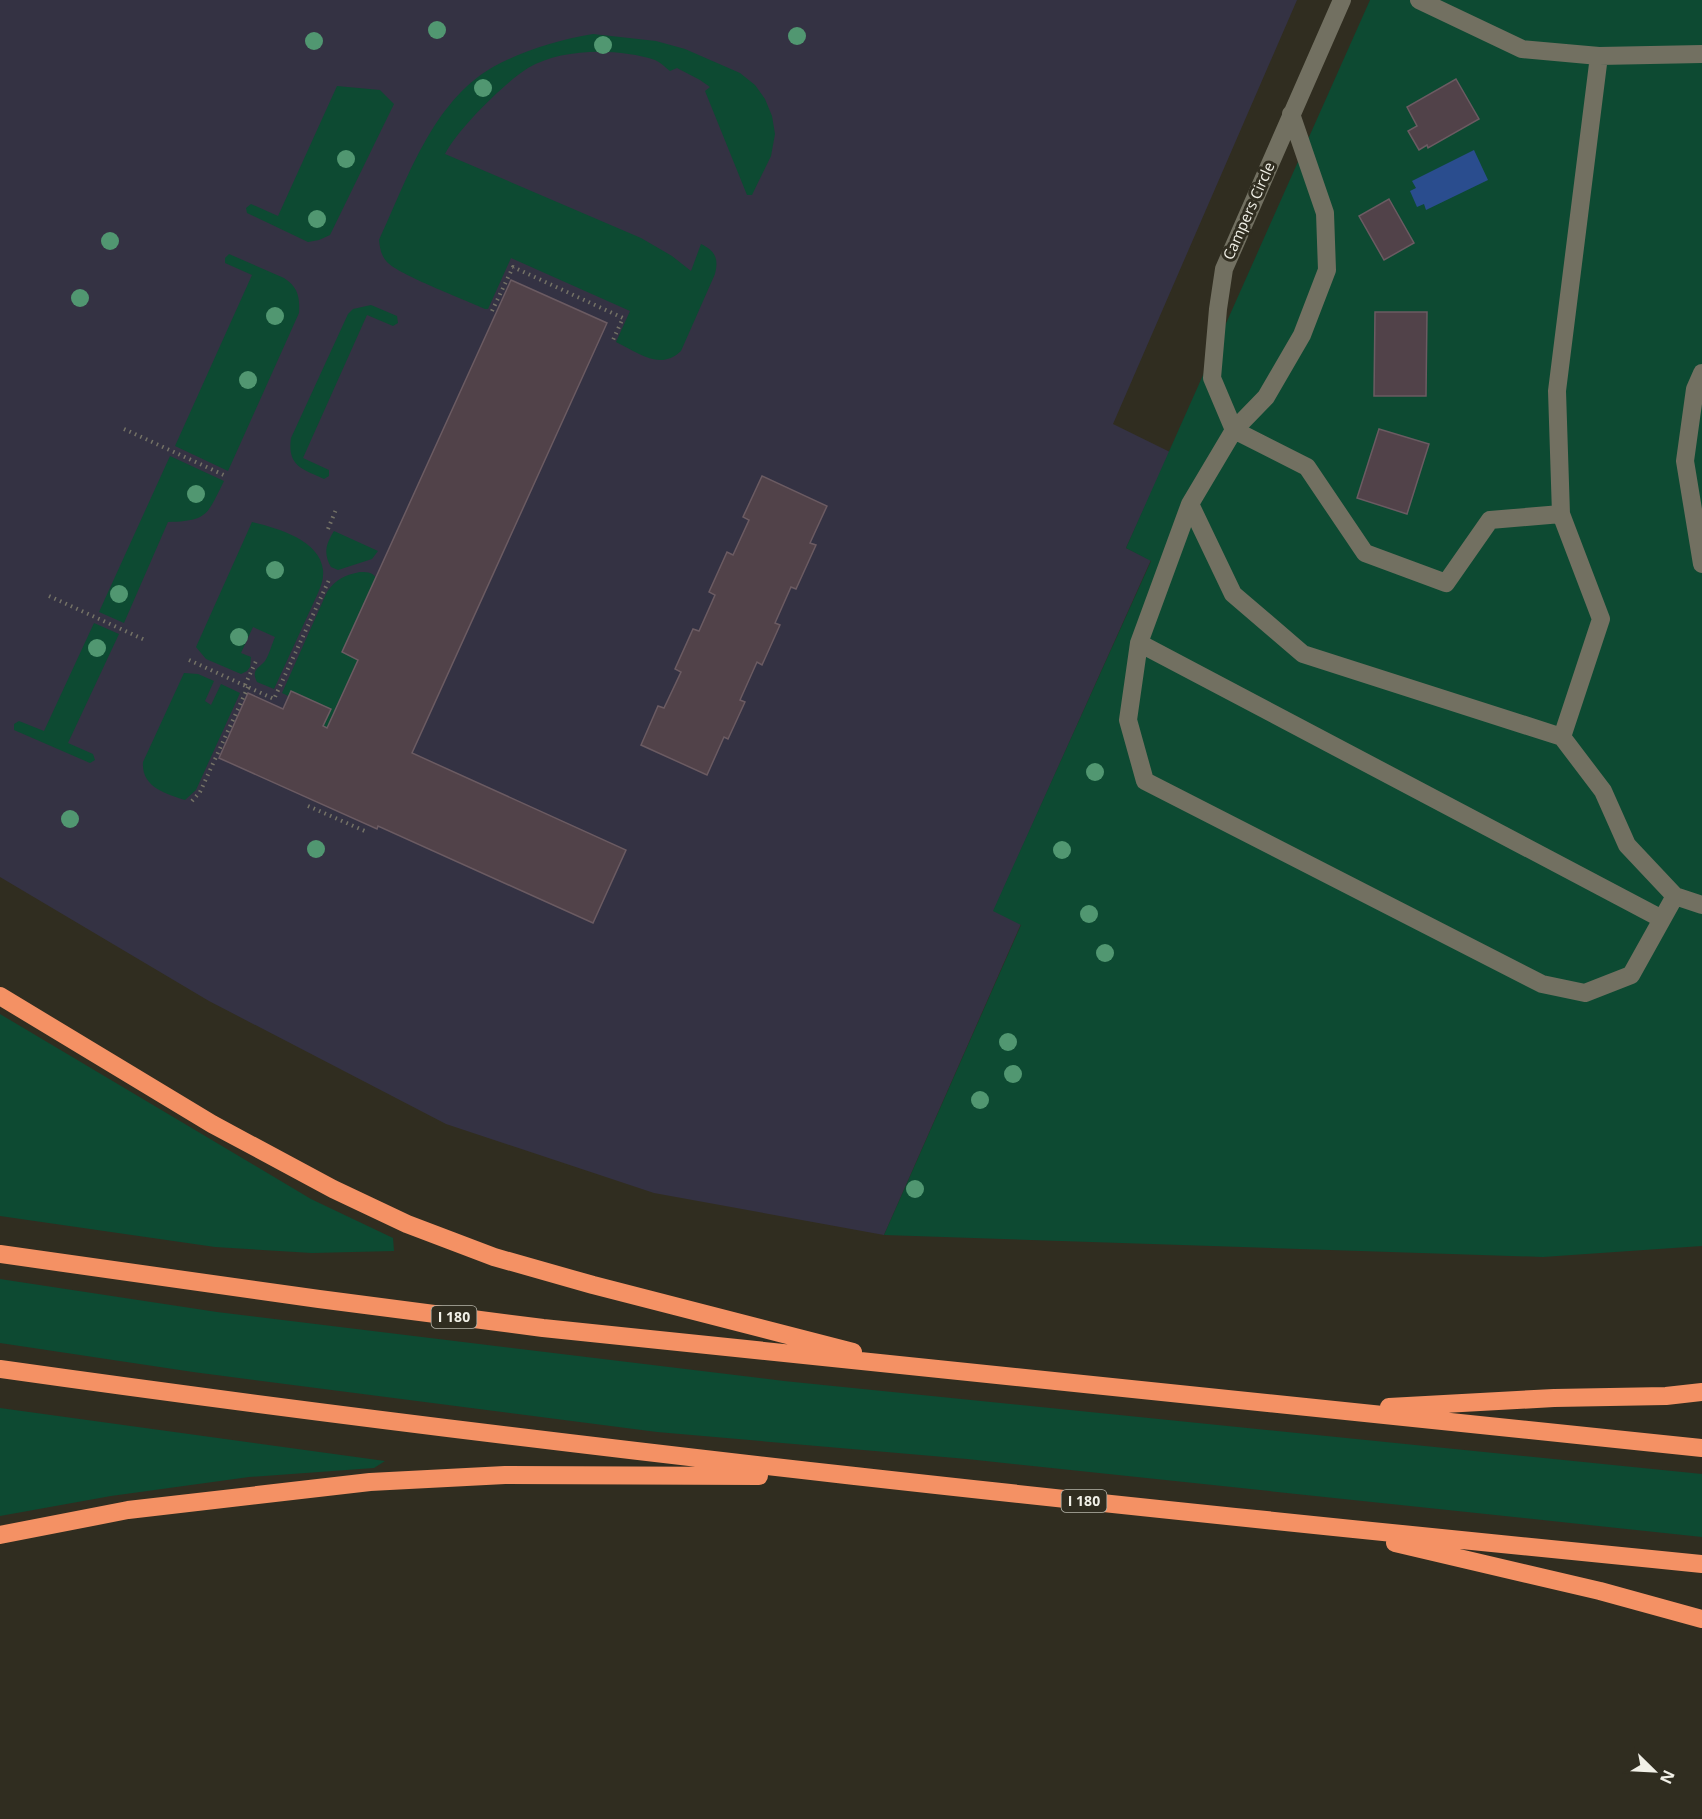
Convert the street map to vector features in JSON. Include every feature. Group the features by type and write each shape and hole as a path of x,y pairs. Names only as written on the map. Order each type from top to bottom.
{"highway":[{"path":"0,996 212,1125 333,1189 406,1224 505,1260 910,1366"},
{"name":"I 180","path":"0,1254 308,1298 543,1328 1702,1448"},
{"name":"I 180","path":"0,1369 544,1440 843,1476 1702,1564"},
{"path":"1333,1410 1554,1398 1666,1396 1702,1392"},
{"path":"0,1535 128,1510 370,1482 505,1475 843,1476"},
{"path":"1326,1527 1600,1591 1702,1619"}],"street":[{"name":"Campers Circle","path":"1234,430 1212,378 1224,269 1342,0"},
{"path":"1419,0 1522,49 1599,56 1702,54"},
{"path":"1562,737 1601,619 1561,514 1557,391 1599,56"},
{"path":"1291,114 1325,213 1327,270 1302,335 1266,397 1234,430 1190,504 1139,643 1128,720 1144,781 1542,984 1585,993 1631,975 1675,896"},
{"path":"1702,373 1695,389 1685,461 1702,564"},
{"path":"1234,430 1306,467 1365,553 1446,583 1490,520 1561,514"},
{"path":"1190,504 1233,594 1303,654 1562,737 1603,791 1627,845 1675,896 1702,905"},
{"path":"1139,643 1662,919"}],"path":[{"path":"492,311 513,267 623,318 613,340"},
{"path":"124,429 226,476"},
{"path":"328,529 337,507"},
{"path":"189,660 274,699 329,580"},
{"path":"49,596 145,640"},
{"path":"192,801 200,792 257,659"},
{"path":"308,806 367,832"}],"shaded area":[{"path":"0,0 1297,0 1113,424 1170,452 1126,548 1151,560 994,910 1021,924 884,1235 654,1193 446,1124 209,1001 0,877"}],"green space":[{"path":"1370,0 1702,0 1702,1246 1543,1257 884,1235 1021,925 993,911 1151,561 1126,548"},
{"path":"593,34 656,41 685,49 740,73 755,85 765,99 772,116 775,134 771,156 752,195 747,195 705,91 710,87 677,68 670,71 655,60 624,53 573,54 542,61 528,68 482,107 460,132 445,154 641,238 672,256 691,271 701,244 710,249 716,259 715,274 681,351 665,360 649,358 616,342 630,311 511,258 488,309 485,309 394,267 387,262 380,249 379,240 411,168 453,100 472,82 505,61 542,46"},
{"path":"337,86 380,90 394,104 330,235 308,242 247,213 246,208 251,204 278,216"},
{"path":"229,254 289,281 297,293 299,313 228,471 175,446 252,275 225,263 225,258"},
{"path":"371,305 397,316 398,323 393,326 367,315 303,458 329,470 329,476 324,479 303,469 294,461 291,455 291,438 348,314 353,309"},
{"path":"170,456 224,481 214,502 205,514 191,520 168,522 124,623 99,612"},
{"path":"252,522 285,532 306,543 320,560 323,570 319,590 274,689 257,682 255,675 256,670 265,661 275,637 253,627 241,653 251,657 250,667 241,674 206,659 196,647"},
{"path":"334,531 378,551 372,559 338,570 331,567 326,549"},
{"path":"360,572 371,573 377,581 346,654 358,660 327,728 323,726 328,715 282,693 327,592 341,578"},
{"path":"94,623 119,634 68,743 93,754 95,760 90,763 14,730 14,724 19,721 44,731"},
{"path":"184,673 198,674 214,681 205,701 211,705 221,684 240,693 196,790 185,800 156,788 146,778 143,771 143,762"},
{"path":"0,1014 311,1199 393,1238 394,1251 312,1253 215,1247 0,1216"},
{"path":"0,1279 217,1312 784,1381 1702,1474 1702,1537 967,1459 657,1432 193,1372 0,1343"},
{"path":"0,1408 385,1461 374,1468 249,1477 111,1496 0,1516"}],"water":[{"path":"1474,150 1488,180 1426,210 1424,204 1417,207 1410,191 1416,188 1412,181"}],"building":[{"path":"1456,79 1479,119 1428,148 1427,145 1419,150 1408,131 1417,126 1407,107"},
{"path":"1389,199 1414,243 1384,260 1359,216"},
{"path":"511,280 607,323 412,753 626,850 593,923 378,826 377,829 219,758 248,693 283,709 291,691 331,709 323,726 327,728 358,660 342,652"},
{"path":"1375,312 1427,312 1426,396 1374,396"},
{"path":"1379,429 1429,444 1407,514 1357,498"},
{"path":"762,476 827,506 810,543 816,545 796,589 791,587 775,623 780,625 762,665 757,662 740,700 745,702 728,739 724,737 707,775 641,745 658,706 664,708 681,672 675,669 693,629 699,631 715,595 709,592 727,552 733,555 749,520 743,517"}]}
